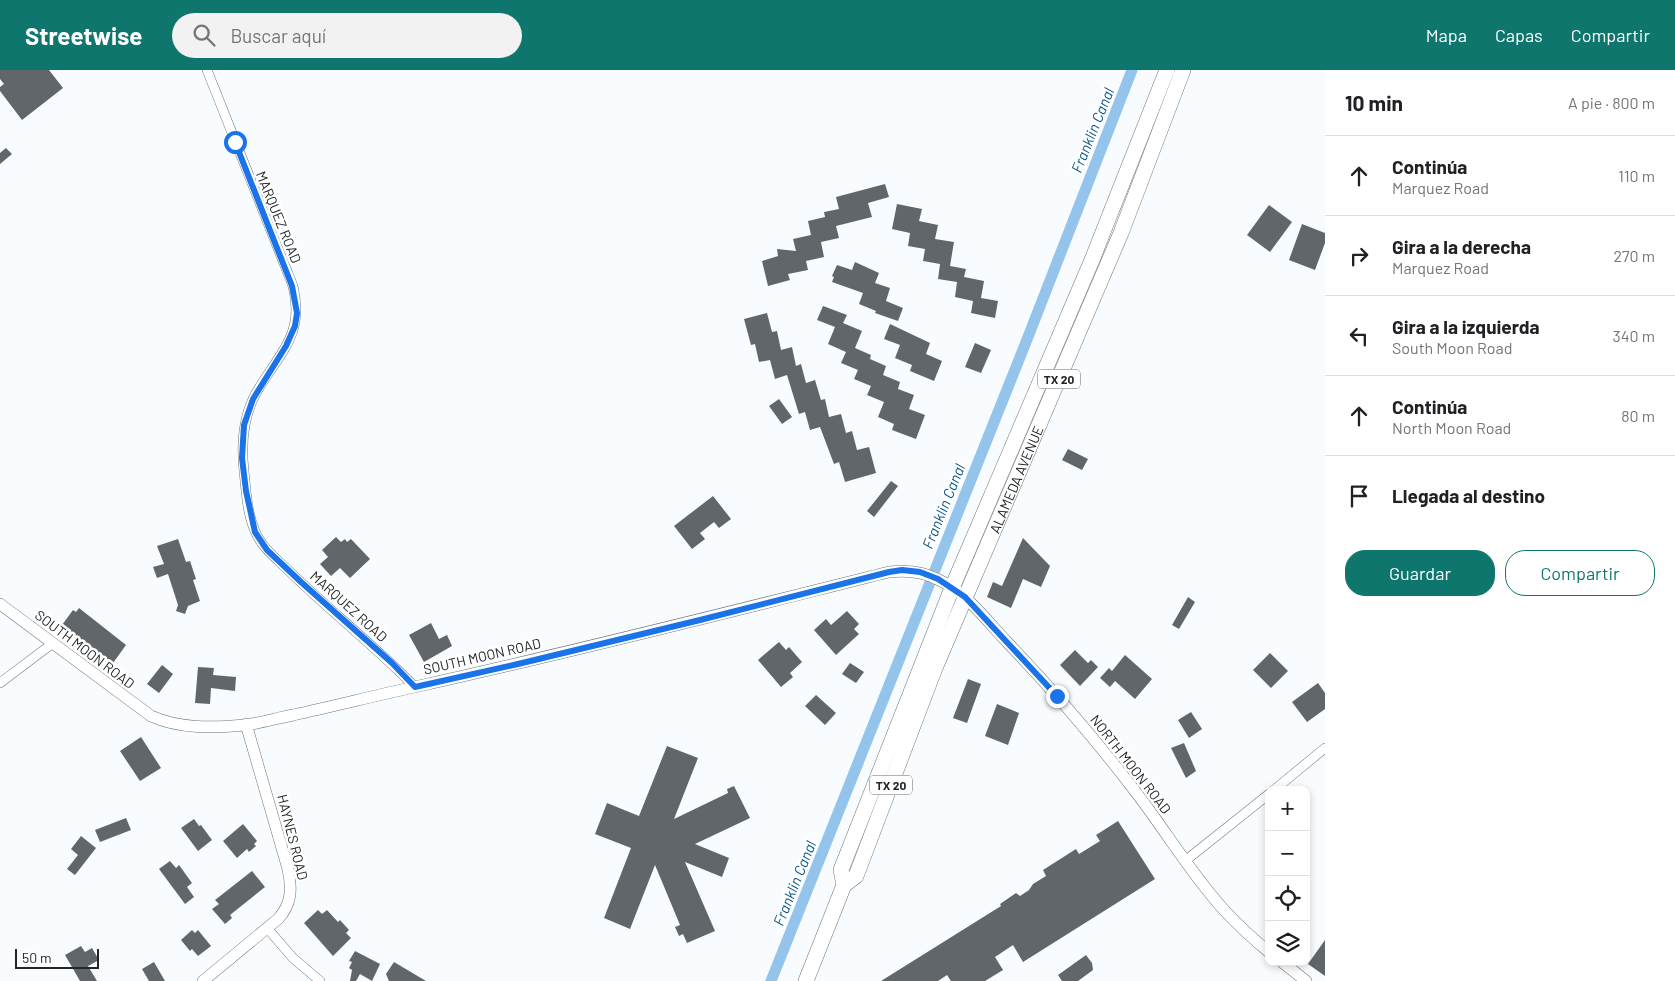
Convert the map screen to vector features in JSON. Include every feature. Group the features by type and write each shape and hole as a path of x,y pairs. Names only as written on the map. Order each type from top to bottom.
{"main road":[{"name":"ALAMEDA AVENUE","path":"844,885 841,870 947,585 1092,260 1167,70"},
{"name":"ALAMEDA AVENUE","path":"806,981 844,885 856,876 935,668 1121,233 1183,70"}],"street":[{"name":"MARQUEZ ROAD","path":"207,70 296,298 297,313 295,326 286,346 253,399 244,425 242,458 246,491 255,532 267,550 392,663 415,687"},
{"name":"SOUTH MOON ROAD","path":"0,604 142,711 159,720 199,727 246,724 518,664 889,572 902,570 920,572 947,585 965,597"},
{"name":"NORTH MOON ROAD","path":"965,597 1035,671 1094,739 1158,821 1185,861 1225,911 1265,948"},
{"path":"0,683 53,643"},
{"name":"HAYNES ROAD","path":"203,981 285,911 291,891 290,881 246,724"},
{"path":"1279,786 1325,748"},
{"path":"1185,861 1265,797"},
{"path":"267,928 293,958 320,981"},
{"path":"1287,966 1306,981"}],"building":[{"path":"0,70 49,70 63,88 22,120 0,91 0,87 4,84 0,79"},
{"path":"6,148 12,154 0,164 0,153"},
{"path":"885,184 889,197 868,203 872,217 836,226 839,238 821,242 824,257 806,261 808,270 788,274 790,280 768,286 762,261 778,256 777,249 796,251 793,239 811,235 808,221 825,217 824,212 839,209 836,197"},
{"path":"897,204 922,209 919,221 938,225 935,239 954,242 950,266 966,269 964,277 984,281 981,298 998,301 995,318 971,313 973,301 955,297 957,282 938,279 940,264 923,261 925,249 908,246 910,233 892,229"},
{"path":"1269,205 1292,222 1270,252 1247,235"},
{"path":"1302,224 1325,233 1325,243 1315,270 1289,260"},
{"path":"855,262 879,273 875,283 890,288 886,301 903,308 898,321 875,313 876,311 859,304 863,293 832,282 834,277 832,276 837,265 852,270"},
{"path":"823,306 847,315 843,323 862,331 855,348 871,355 870,359 886,366 883,375 900,382 898,389 914,395 909,409 925,415 916,439 892,430 894,424 878,417 884,402 867,395 871,386 854,379 858,370 841,363 846,352 828,344 835,327 817,320"},
{"path":"767,313 772,332 777,331 781,350 792,347 796,366 801,364 806,383 815,380 821,400 825,399 829,417 841,414 846,433 852,431 857,450 869,447 876,473 845,482 839,462 834,464 820,427 810,430 805,412 799,414 787,375 775,379 770,360 759,362 755,344 751,345 744,319"},
{"path":"890,324 930,343 926,354 942,361 934,381 910,371 912,365 895,358 900,345 884,339"},
{"path":"975,343 991,350 981,373 965,367"},
{"path":"779,399 792,417 782,424 769,406"},
{"path":"1068,449 1088,459 1082,470 1062,460"},
{"path":"891,481 898,486 874,517 867,511"},
{"path":"713,496 731,519 719,528 714,522 700,533 705,539 692,549 674,526"},
{"path":"336,537 341,542 345,539 347,542 351,539 370,559 350,578 340,568 331,576 320,564 328,557 322,550"},
{"path":"1023,538 1050,566 1041,587 1023,579 1011,608 987,597 993,582 1002,586"},
{"path":"178,539 186,562 190,561 196,579 193,580 200,601 188,606 185,614 176,611 178,605 168,574 157,578 153,567 164,564 157,546"},
{"path":"1188,597 1195,602 1179,629 1172,625"},
{"path":"79,608 126,645 113,663 62,625 73,610 76,612"},
{"path":"847,611 859,624 854,629 859,634 836,655 814,630 826,619 831,625"},
{"path":"431,623 439,639 447,635 452,646 424,662 409,635"},
{"path":"779,642 786,650 789,647 802,662 790,673 793,677 781,687 758,660"},
{"path":"1075,650 1088,663 1091,660 1098,667 1080,686 1060,665"},
{"path":"1270,653 1288,671 1271,688 1253,670"},
{"path":"1125,655 1152,679 1135,699 1115,681 1110,687 1100,678 1109,668 1112,671"},
{"path":"850,663 864,672 856,683 842,674"},
{"path":"162,665 173,674 159,693 147,684"},
{"path":"198,667 214,668 213,675 236,677 235,691 211,688 210,704 195,703"},
{"path":"968,679 981,684 967,723 953,718"},
{"path":"1318,683 1325,693 1325,709 1307,722 1292,702"},
{"path":"816,695 836,713 825,725 805,706"},
{"path":"997,704 1019,713 1008,745 985,736"},
{"path":"1191,712 1202,729 1189,738 1178,720"},
{"path":"141,737 161,768 140,781 120,751"},
{"path":"1184,743 1196,771 1186,778 1171,748"},
{"path":"667,746 698,758 674,819 728,793 727,789 734,786 750,818 695,844 729,858 722,877 685,862 715,931 687,943 683,934 679,936 675,927 680,925 655,865 630,929 604,918 631,848 595,834 607,803 639,816"},
{"path":"126,818 131,830 100,842 95,830"},
{"path":"194,819 212,840 198,851 181,828"},
{"path":"1118,821 1155,879 1023,962 1013,945 995,957 1003,970 985,981 951,981 947,975 938,981 881,981 1001,906 1000,904 1016,893 1020,896 1029,890 1033,884 1046,876 1043,870 1076,849 1079,854 1100,841 1096,835"},
{"path":"243,824 257,841 254,844 256,846 249,852 247,849 237,858 223,841"},
{"path":"81,836 96,848 75,875 67,869 78,855 71,849"},
{"path":"170,861 176,868 179,865 192,883 187,887 194,897 185,904 159,869"},
{"path":"252,871 265,887 230,915 232,918 225,924 212,909 219,904 215,900"},
{"path":"318,910 322,914 327,910 349,930 346,933 351,938 333,956 304,923"},
{"path":"192,930 195,933 198,930 211,946 198,956 192,949 190,951 181,940"},
{"path":"1325,940 1325,976 1310,965 1310,961"},
{"path":"81,946 85,952 92,948 99,960 88,966 97,981 80,981 65,955"},
{"path":"355,951 380,964 372,981 360,974 356,981 350,981 352,970 349,968 352,962 349,961"},
{"path":"1086,955 1092,963 1093,970 1078,981 1062,981 1058,975"},
{"path":"154,962 165,981 149,981 142,969"},
{"path":"394,962 426,981 389,981 386,974"}],"waterway":[{"name":"Franklin Canal","path":"771,981 1028,337 1132,70"}],"route":[{"path":"235,142 292,286 296,298 297,313 295,326 286,346 253,399 244,425 242,458 246,491 255,532 267,550 392,663 415,687 710,618 902,570 920,572 938,579 965,597 1057,696"}]}
